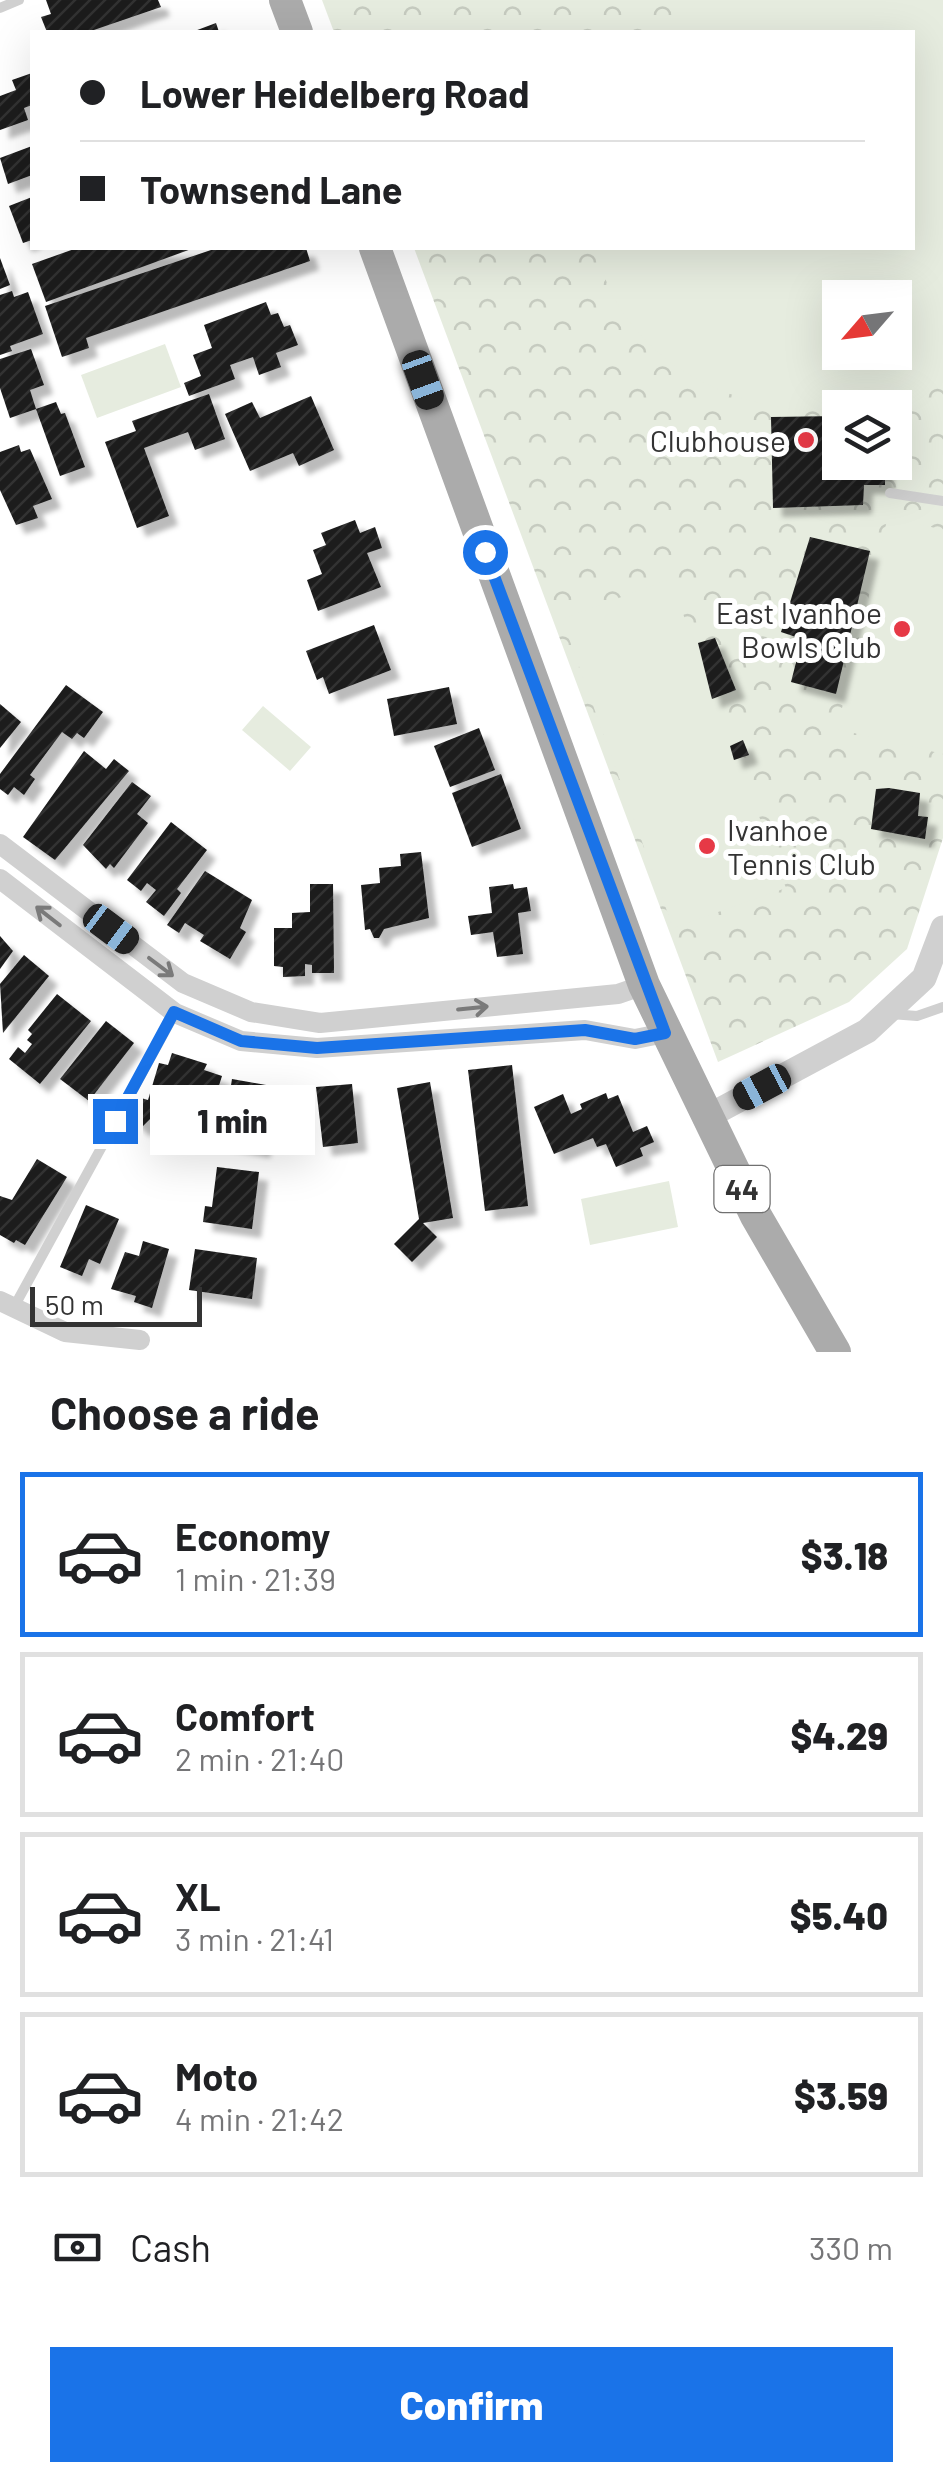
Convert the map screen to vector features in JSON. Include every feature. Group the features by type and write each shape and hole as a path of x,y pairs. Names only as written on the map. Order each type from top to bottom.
{"main road":[{"path":"285,0 295,30"},
{"name":"44","path":"375,250 644,985 705,1118 835,1352"}],"street":[{"path":"0,844 182,983 252,1012 320,1023 618,994 644,985"},
{"path":"0,878 174,1012 241,1041 317,1048 585,1030 635,1039 665,1033"},
{"path":"705,1118 840,1048 888,1014 924,978 943,928"},
{"path":"7,1304 65,1332 140,1340"}],"lane":[{"path":"0,8 19,0"},
{"path":"890,493 943,501"},
{"path":"888,1014 917,1016 943,1007"},
{"path":"7,1304 174,1012"}],"green space":[{"path":"322,0 943,0 943,838 907,949 849,1002 718,1062 415,250 915,250 915,30 333,30"},
{"path":"699,0 943,0 943,367 908,390 822,390 822,409 793,409 748,400 706,383 668,360 636,329 611,292 597,250 915,250 915,30 667,30"},
{"path":"430,2 451,4 446,30 430,30"},
{"path":"165,344 181,387 97,418 81,375"},
{"name":"East Ivanhoe Bowls Club","path":"888,516 943,530 943,754 837,729"},
{"path":"670,579 786,888 673,928 562,619"},
{"path":"263,706 311,747 290,771 242,730"},
{"path":"669,1181 678,1227 590,1245 581,1199"}],"building":[{"path":"46,0 158,0 161,7 94,30 46,30 41,17 51,14"},
{"path":"216,23 218,30 197,30"},
{"path":"30,74 30,106 24,108 28,120 0,130 0,96 16,90 12,80"},
{"path":"30,147 30,176 8,184 0,158"},
{"path":"30,198 30,241 23,243 9,206"},
{"path":"71,250 189,250 46,302 32,264"},
{"path":"211,250 307,250 310,261 86,338 89,348 62,357 45,306"},
{"path":"0,258 10,285 0,289"},
{"path":"12,291 14,297 28,292 43,334 10,346 12,351 0,355 0,295"},
{"path":"266,302 271,315 278,313 284,327 290,325 298,345 276,353 281,367 259,375 253,357 230,365 235,379 189,396 184,383 201,376 193,355 212,348 204,325"},
{"path":"31,349 44,385 30,390 36,409 10,418 0,388 0,359"},
{"path":"209,394 225,439 195,450 188,432 144,448 169,516 137,528 105,442 136,431 132,421"},
{"path":"311,396 334,450 299,466 293,453 250,471 225,414 252,402 260,418"},
{"path":"56,402 61,414 65,413 85,467 60,476 36,409"},
{"name":"Clubhouse","path":"822,416 822,480 885,480 885,485 864,485 863,505 773,508 771,417"},
{"path":"19,445 21,452 30,449 52,499 33,506 38,518 16,525 0,490 0,452"},
{"path":"355,520 360,533 375,527 382,548 367,553 381,587 318,611 307,580 322,574 313,550 326,545 321,533"},
{"name":"East Ivanhoe Bowls Club","path":"810,537 870,551 836,694 791,682 802,639 781,632"},
{"path":"374,625 391,670 329,694 323,677 317,680 306,651"},
{"path":"715,638 736,690 712,699 698,643"},
{"path":"66,685 103,712 84,738 77,733 72,739 62,732 30,775 35,779 24,795 14,787 8,795 0,789 0,774"},
{"path":"449,687 457,724 394,736 387,699"},
{"path":"0,704 21,722 0,748"},
{"path":"479,728 495,770 450,787 434,746"},
{"path":"743,740 749,755 734,760 730,746"},
{"path":"84,751 106,769 114,759 129,771 55,860 23,837"},
{"path":"501,774 521,829 472,847 452,793"},
{"path":"132,782 151,796 137,814 148,823 114,868 110,864 106,869 83,845"},
{"path":"876,789 920,793 918,816 928,817 925,839 871,829"},
{"path":"171,822 207,850 177,889 181,893 164,916 146,902 156,890 147,883 141,891 127,880"},
{"path":"421,852 429,918 384,929 379,938 374,938 370,929 365,930 361,885 380,883 379,868 401,866 400,854"},
{"path":"205,871 252,900 240,928 246,932 230,959 200,941 204,935 185,923 179,933 167,925"},
{"path":"310,884 333,884 334,973 312,973 312,965 305,964 305,976 283,977 283,967 274,966 274,928 292,928 292,913 310,912"},
{"path":"513,884 514,889 527,887 531,911 518,913 523,954 497,957 493,932 471,935 468,916 492,913 489,887"},
{"path":"0,936 13,951 0,969"},
{"path":"24,955 49,976 3,1033 0,984"},
{"path":"57,994 91,1021 40,1084 9,1059 18,1047 25,1053 32,1044 27,1040 32,1034 28,1030"},
{"path":"106,1021 134,1043 89,1101 60,1079"},
{"path":"172,1053 207,1064 204,1070 222,1076 211,1111 204,1109 195,1141 157,1129 161,1115 155,1114 141,1128 127,1113 141,1098 148,1100 159,1063 168,1065"},
{"path":"512,1065 528,1206 485,1211 468,1070"},
{"path":"232,1079 272,1086 261,1149 222,1141"},
{"path":"430,1082 453,1218 423,1223 437,1237 412,1262 394,1244 419,1219 397,1088"},
{"path":"352,1084 358,1143 323,1147 316,1087"},
{"path":"606,1093 608,1099 618,1095 633,1132 647,1126 654,1142 640,1148 643,1156 616,1167 606,1144 597,1147 593,1138 554,1154 534,1107 563,1094 571,1114 582,1109 580,1104"},
{"path":"37,1159 67,1177 25,1245 16,1240 14,1243 0,1235 0,1196 12,1200"},
{"path":"217,1167 259,1172 252,1229 203,1222 205,1206 212,1207"},
{"path":"86,1205 119,1219 100,1264 89,1259 82,1276 60,1267"},
{"path":"143,1241 169,1249 152,1308 134,1302 136,1296 111,1289 125,1252 139,1256"},
{"path":"195,1249 257,1258 252,1299 189,1290"}],"place":[{"name":"Clubhouse","path":"806,440"},
{"name":"East Ivanhoe Bowls Club","path":"902,629"},
{"name":"Ivanhoe Tennis Club","path":"707,846"}],"route":[{"path":"115,1121 174,1012 241,1041 317,1048 585,1030 635,1039 665,1033 485,552"}]}
